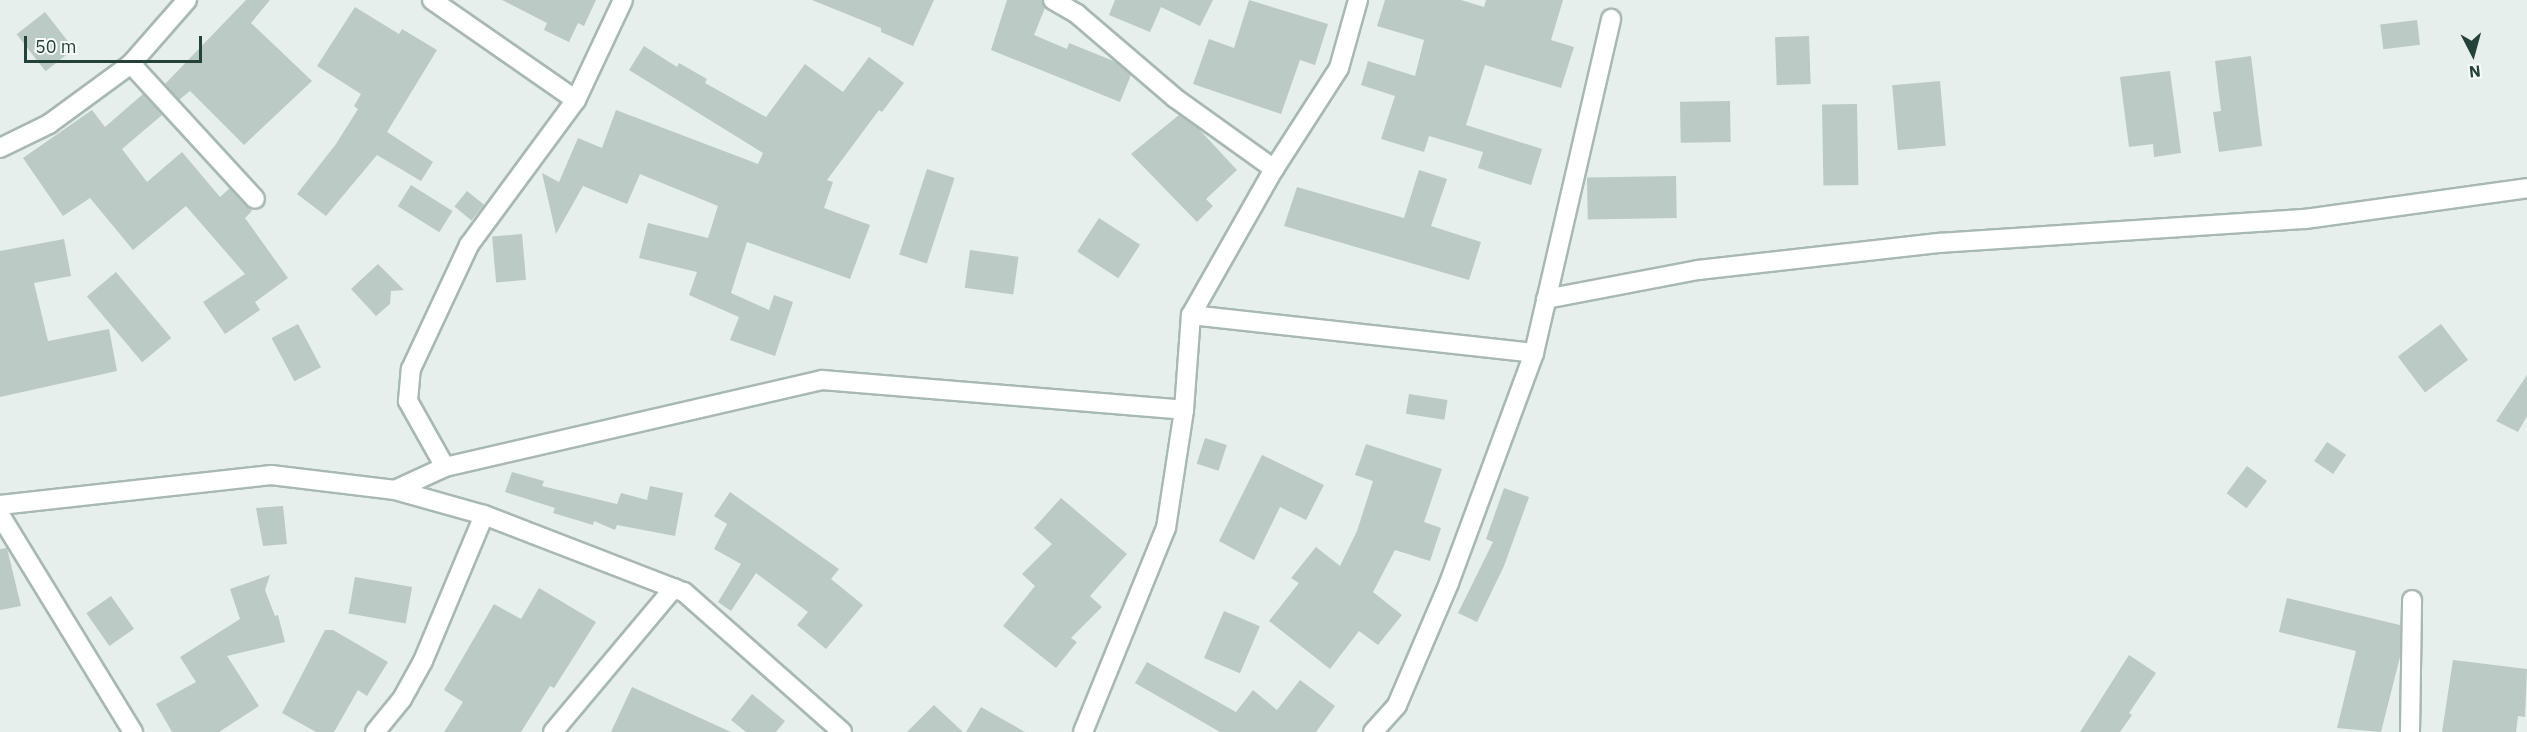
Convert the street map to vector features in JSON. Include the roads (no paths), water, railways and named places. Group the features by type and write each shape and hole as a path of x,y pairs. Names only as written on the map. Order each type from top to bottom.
{"street":[{"path":"0,148 49,124 131,64 187,0"},
{"path":"432,0 576,100"},
{"path":"445,467 408,401 411,369 469,245 576,100 623,0"},
{"path":"1053,0 1077,14 1175,98 1274,169"},
{"path":"1083,732 1166,528 1184,410 1191,315 1274,169 1339,68 1358,0"},
{"path":"1373,732 1397,705 1449,584 1534,352 1611,19"},
{"path":"131,64 255,199"},
{"path":"1546,298 1709,269 1940,243 2305,219 2527,188"},
{"path":"1191,315 1534,352"},
{"path":"396,490 445,467 822,380 1184,410"},
{"path":"0,506 271,475 396,490 484,515 684,592 842,732"},
{"path":"0,515 133,732"},
{"path":"375,732 402,699 423,661 484,515"},
{"path":"552,732 674,588"},
{"path":"2410,732 2412,600"}]}
